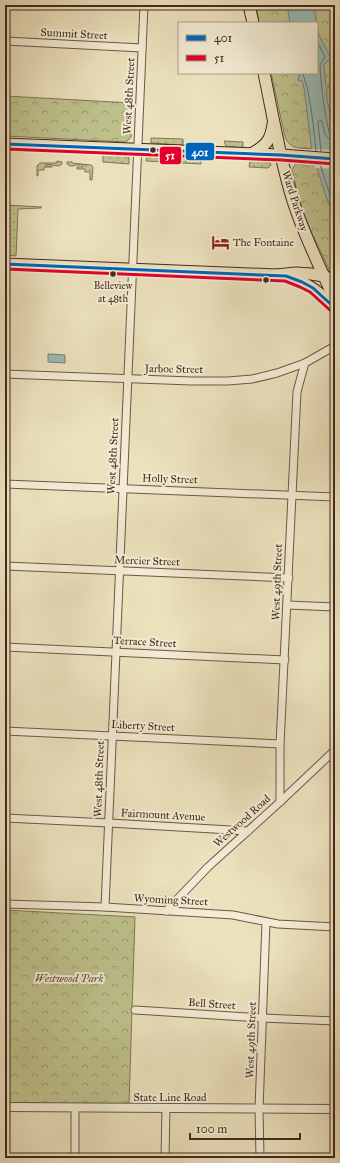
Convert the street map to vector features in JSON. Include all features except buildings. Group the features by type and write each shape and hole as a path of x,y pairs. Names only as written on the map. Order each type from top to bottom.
{"main road":[{"path":"249,5 253,22"},
{"name":"Ward Parkway","path":"264,74 281,155 293,201 302,226 335,300"},
{"path":"251,154 260,149 272,134 274,118"},
{"path":"5,144 335,158"},
{"path":"5,264 276,275 296,273 324,276 335,274"},
{"path":"276,275 293,278 307,284 335,308"},
{"path":"324,276 335,282"}],"street":[{"name":"West 48th Street","path":"104,907 109,823 144,5"},
{"name":"Summit Street","path":"5,41 142,48"},
{"name":"Jarboe Street","path":"5,374 191,381 246,380 277,373 305,364 335,346"},
{"name":"West 49th Street","path":"280,802 280,744 297,392 300,377 305,364"},
{"name":"Holly Street","path":"5,484 335,497"},
{"name":"Mercier Street","path":"5,566 289,578"},
{"path":"287,605 335,607"},
{"name":"Terrace Street","path":"5,647 285,660"},
{"name":"Liberty Street","path":"5,731 280,744"},
{"name":"Westwood Road","path":"166,911 208,867 335,750"},
{"name":"Fairmount Avenue","path":"5,818 248,831"},
{"name":"Wyoming Street","path":"5,904 104,907 233,915 285,925 335,927"},
{"name":"West 49th Street","path":"260,1158 259,1109 266,922"},
{"name":"Bell Street","path":"135,1010 335,1021"},
{"name":"State Line Road","path":"5,1107 335,1109"},
{"path":"75,1108 75,1158"},
{"path":"166,1108 166,1158"}],"green space":[{"path":"256,5 335,5 335,150 299,148 292,146 289,143 285,137 271,74 318,74 318,22 259,22"},
{"path":"5,96 132,103 131,137 126,142 5,136"},
{"path":"151,138 183,139 183,145 151,143"},
{"path":"224,141 243,142 243,148 226,146"},
{"path":"103,155 127,156 129,158 129,164 103,162"},
{"path":"147,157 198,159 201,161 201,164 146,161"},
{"path":"57,161 62,162 62,164 59,166 46,164 46,166 52,167 44,167 44,170 38,170 37,176 37,166 40,163 57,163"},
{"path":"250,161 270,162 271,165 268,168 249,167"},
{"path":"67,162 91,165 93,167 92,180 90,180 90,172 85,172 85,169 77,169 77,167 83,167 83,165 70,166"},
{"path":"296,164 335,166 335,285 302,209 292,170"},
{"path":"5,205 42,207 18,209 16,256 5,255"},
{"name":"Westwood Park","path":"5,910 135,917 129,1104 5,1103"}],"water":[{"path":"287,5 313,5 317,22 290,22"},
{"path":"318,30 331,58 324,64 324,66 326,85 331,85 327,88 326,94 335,137 335,216 326,197 312,152 304,88 302,81 298,80 300,74 318,74"},
{"path":"48,354 65,355 65,363 48,362"}],"pier":[{"path":"310,149 335,150 335,169 315,168"}],"transit line":[{"name":"401","path":"5,144 281,155 335,159"},
{"name":"51","path":"5,149 281,160 335,164"},
{"name":"401","path":"5,264 286,276 313,288 335,308"},
{"name":"51","path":"5,269 285,281 310,292 332,312"}],"place":[{"name":"The Fontaine","path":"220,242"},
{"name":"Belleview at 48th","path":"113,274"}]}
